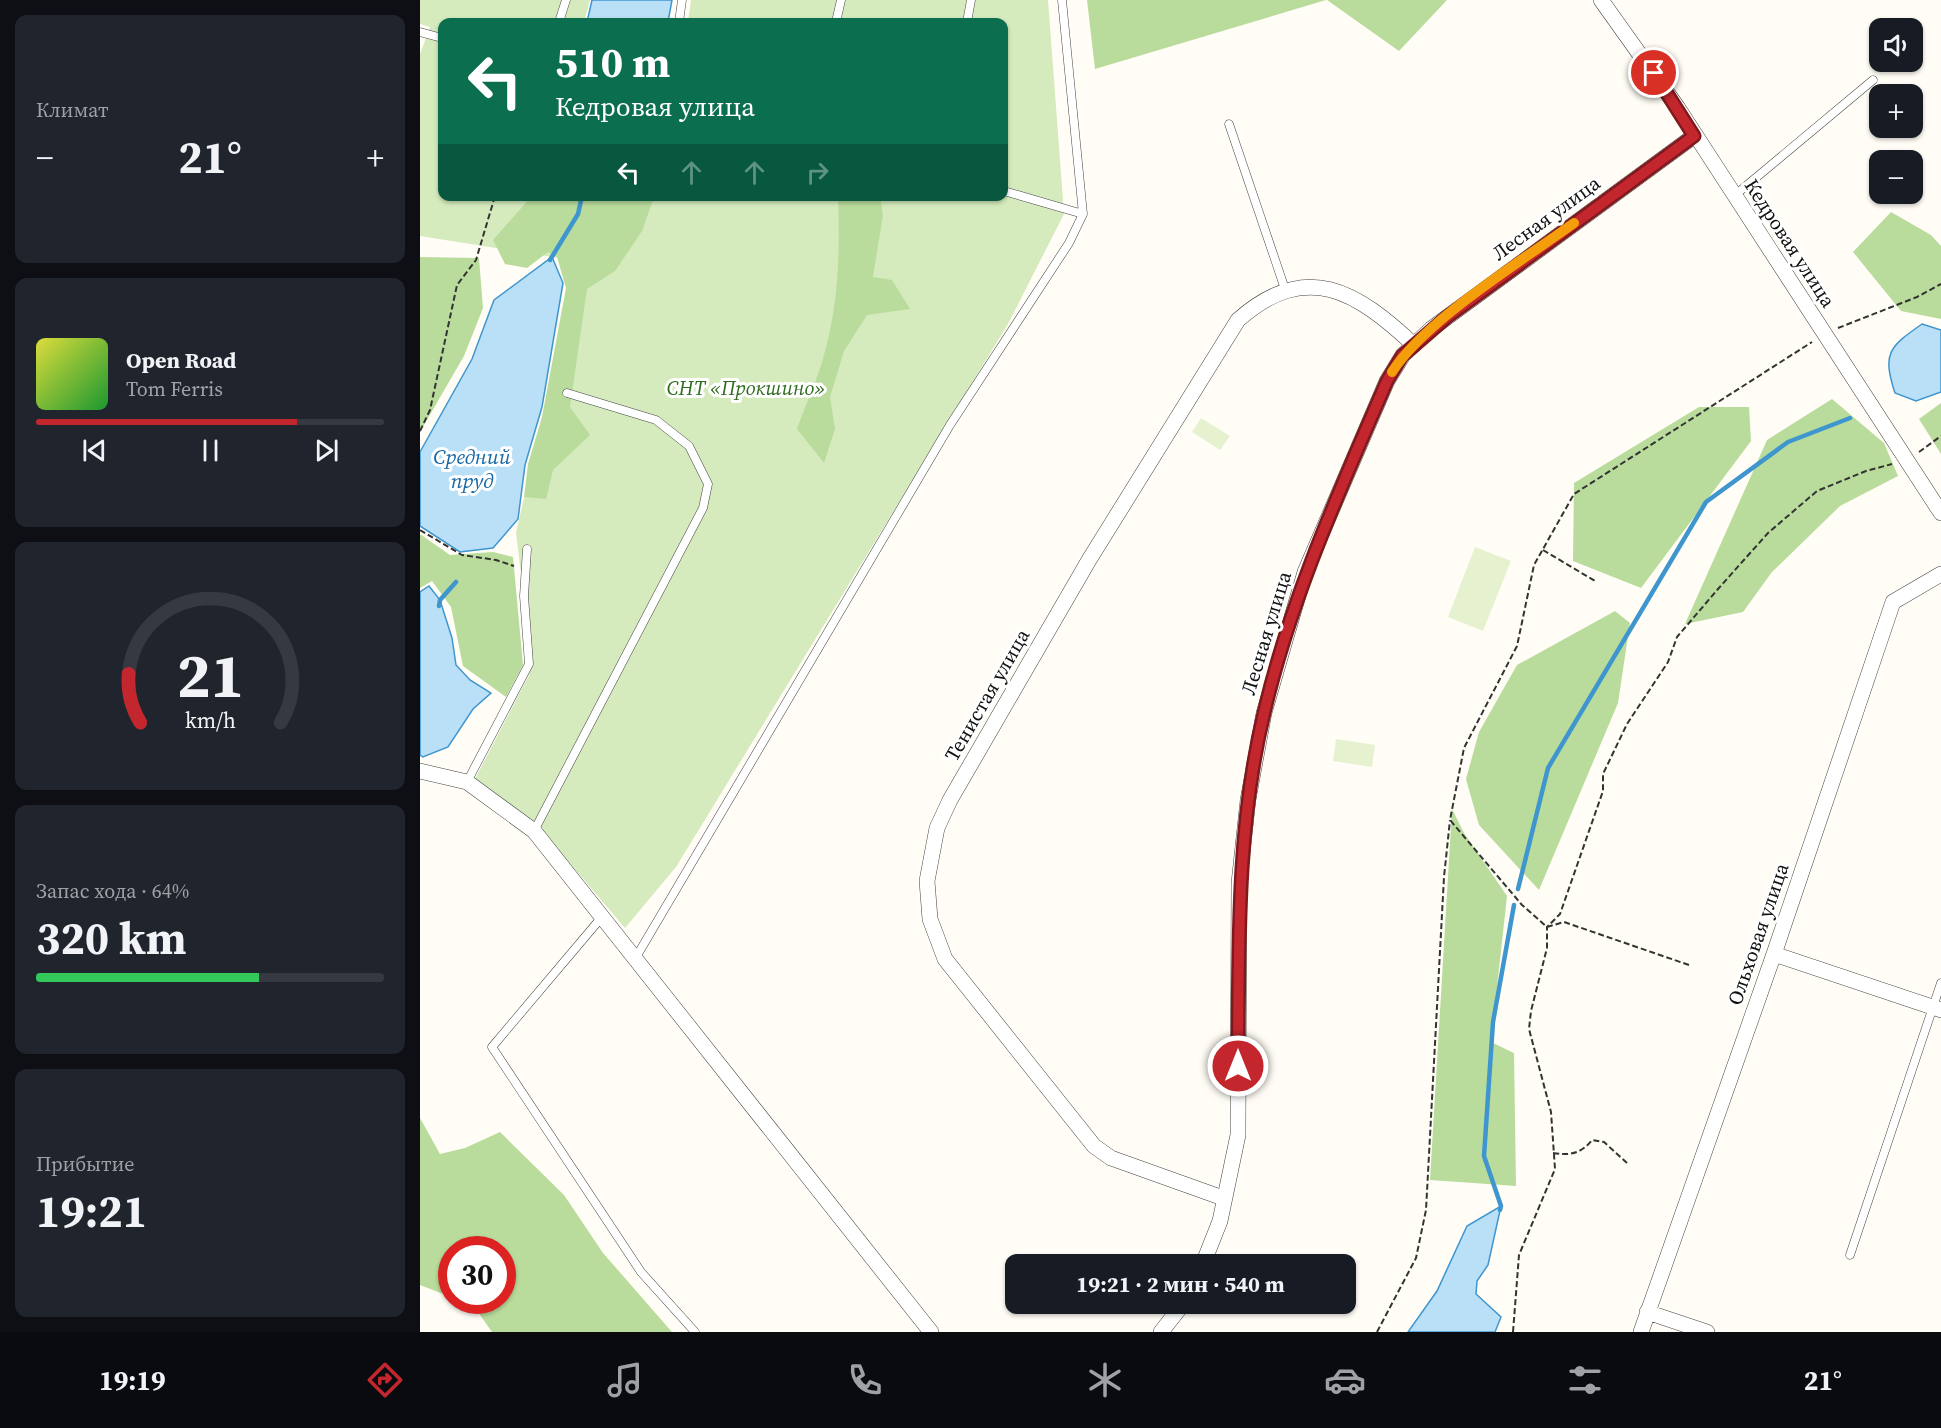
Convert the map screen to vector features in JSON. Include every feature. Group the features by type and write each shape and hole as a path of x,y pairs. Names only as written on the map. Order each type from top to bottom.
{"street":[{"name":"Кедровая улица","path":"1601,0 1678,108 1694,136 1941,513"},
{"name":"Лесная улица","path":"1207,1254 1220,1221 1238,1135 1239,883 1248,800 1264,713 1305,572 1387,381 1402,356 1479,292 1694,136"},
{"name":"Тенистая улица","path":"1223,1198 1111,1158 1094,1146 945,959 930,919 927,881 937,828 950,800 1089,560 1238,320 1257,304 1286,292 1319,286 1342,291 1366,304 1414,345"},
{"name":"Ольховая улица","path":"1641,1332 1774,954 1893,602 1941,574"},
{"path":"420,771 466,782 534,831 931,1332"},
{"path":"1774,954 1937,1009"},
{"path":"1647,1312 1707,1332"},
{"path":"1161,1332 1175,1314"}],"lane":[{"path":"560,18 566,0"},
{"path":"680,18 682,0"},
{"path":"837,18 841,0"},
{"path":"968,18 971,0"},
{"path":"635,959 950,425 1069,243 1083,214 1062,0"},
{"path":"420,32 438,37"},
{"path":"1734,196 1873,80"},
{"path":"1229,124 1286,292"},
{"path":"1008,192 1083,214"},
{"path":"534,831 703,508 708,484 689,446 656,420 567,393"},
{"path":"466,782 529,664 524,596 527,549"},
{"path":"601,918 492,1047 641,1272 695,1332"},
{"path":"1850,1255 1937,1009 1941,983"}],"path":[{"path":"420,431 430,410 457,285 476,260 494,201"},
{"path":"1377,1332 1416,1258 1426,1210 1443,888 1450,820 1464,748 1517,646 1534,565 1574,494 1825,334 1917,297 1941,284"},
{"path":"1513,1332 1519,1255 1555,1169 1551,1112 1529,1029 1531,1011 1547,948 1547,927 1560,914 1604,791 1603,774 1627,724 1668,662 1677,637 1768,533 1817,491 1866,471 1907,460 1941,436"},
{"path":"420,530 462,555 496,560 526,570"},
{"path":"1543,550 1595,581"},
{"path":"1450,820 1522,905 1547,927"},
{"path":"1547,927 1564,922 1689,965"},
{"path":"1554,1153 1563,1155 1583,1151 1592,1140 1604,1142 1628,1163"}],"green space":[{"name":"СНТ «Прокшино»","path":"420,0 590,0 585,18 438,18 438,201 1008,201 1008,18 689,18 691,0 1048,0 1064,214 1008,324 676,867 625,928 533,820 474,781 529,675 532,661 516,533 578,261 420,236 420,54 430,27 420,24"},
{"path":"1087,0 1326,0 1095,69"},
{"path":"1327,0 1447,0 1399,51"},
{"path":"527,201 653,201 642,231 615,271 587,289 570,407 590,435 553,470 546,499 524,497 528,464 542,417 566,288 557,257 548,252 527,268 505,264 493,240"},
{"path":"838,201 881,201 883,215 873,277 892,280 910,309 867,315 844,351 830,397 835,429 824,463 797,429 816,380 830,332 836,294"},
{"path":"1891,212 1931,235 1941,246 1941,319 1901,311 1853,252"},
{"path":"420,257 479,258 483,308 464,356 420,432"},
{"path":"1832,399 1884,443 1898,476 1840,506 1772,572 1743,612 1685,624 1767,440"},
{"path":"1941,403 1941,454 1919,419"},
{"path":"1699,407 1749,407 1751,441 1641,588 1573,561 1574,483"},
{"path":"1201,418 1230,436 1220,450 1192,432"},
{"path":"420,534 450,555 493,552 513,557 523,665 506,697 463,666 451,607 432,581 420,588"},
{"path":"1475,547 1511,561 1483,631 1448,617"},
{"path":"1615,611 1630,623 1618,703 1539,890 1479,825 1466,779 1479,732 1517,665"},
{"path":"1336,739 1375,745 1372,767 1333,761"},
{"path":"1452,809 1464,833 1507,896 1491,1042 1514,1053 1516,1186 1430,1180"},
{"path":"420,1118 440,1154 465,1148 500,1132 564,1195 603,1253 672,1332 492,1332 479,1314 516,1314 516,1236 438,1236 438,1292 420,1285"}],"water":[{"path":"592,0 672,0 669,18 588,18"},
{"name":"Средний пруд","path":"552,257 563,283 542,407 525,465 518,519 493,548 460,552 420,526 420,452 472,359 494,300"},
{"path":"1922,324 1941,330 1941,392 1916,401 1895,393 1889,360 1896,345"},
{"path":"429,586 440,600 452,638 456,665 470,680 491,693 473,709 448,747 423,757 420,755 420,592"},
{"path":"1501,1206 1488,1265 1477,1281 1476,1294 1501,1317 1495,1332 1408,1332 1437,1291 1467,1226"}],"waterway":[{"path":"550,260 578,214 581,201"},
{"path":"1518,889 1548,768 1706,502 1788,442 1850,418"},
{"path":"439,606 440,600 456,582"},
{"path":"1500,1210 1501,1206 1484,1156 1493,1022 1514,905"}],"slow traffic":[{"path":"1392,372 1402,356 1431,329 1574,223"}],"route":[{"path":"1238,1066 1239,883 1248,800 1264,713 1305,572 1387,381 1402,356 1431,329 1479,292 1694,136 1654,73"}]}
